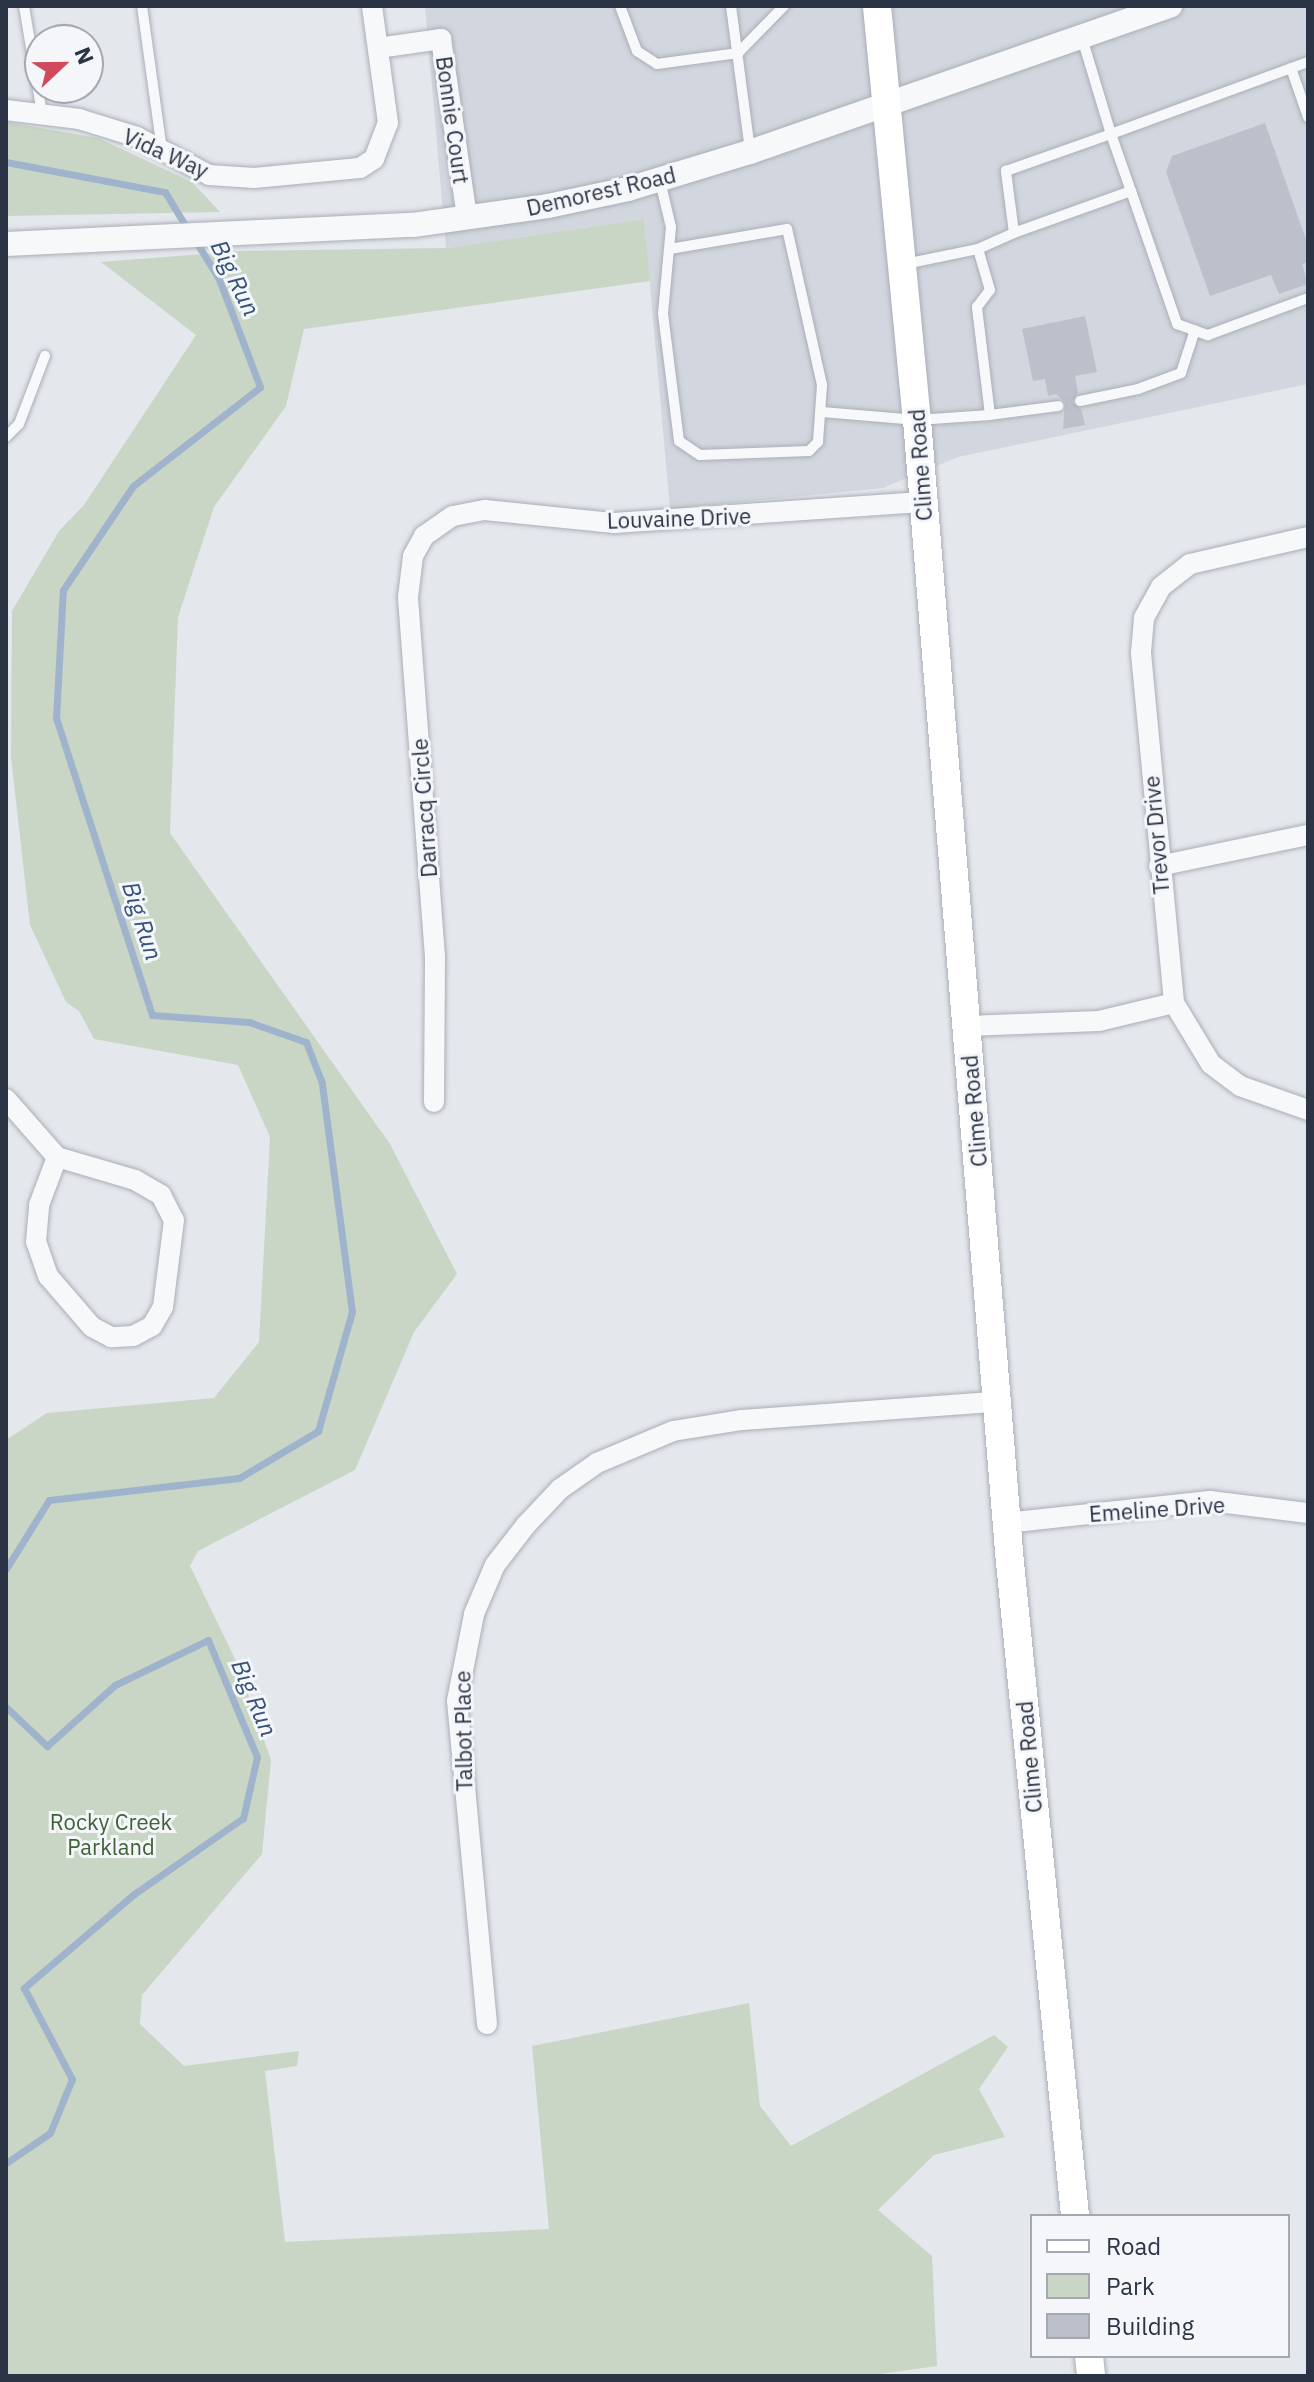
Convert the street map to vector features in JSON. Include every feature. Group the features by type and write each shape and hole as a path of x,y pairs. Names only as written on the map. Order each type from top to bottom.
{"main road":[{"name":"Clime Road","path":"877,6 917,420 1006,1523 1075,2214"}],"street":[{"path":"372,6 378,48"},
{"name":"Demorest Road","path":"6,244 413,225 548,206 659,180 750,152 1082,36 1131,12 1170,6"},
{"name":"Bonnie Court","path":"378,48 441,39 467,217"},
{"name":"Vida Way","path":"6,110 79,119 137,137 162,153 209,175 254,178 344,172 374,159 388,123 378,48"},
{"name":"Louvaine Drive","path":"437,524 485,510 614,523 922,502"},
{"name":"Darracq Circle","path":"434,1102 435,957 408,597 413,556 437,524"},
{"name":"Trevor Drive","path":"1174,1003 1142,667 1144,618 1161,587 1190,564 1308,537"},
{"path":"1159,866 1308,835"},
{"path":"967,1026 1099,1021 1174,1003 1211,1064 1240,1086 1308,1110"},
{"path":"6,1099 57,1157 135,1180 161,1195 174,1220 163,1307 152,1326 133,1336 111,1337 92,1327 48,1276 36,1242 39,1205 57,1157"},
{"name":"Talbot Place","path":"487,2024 457,1701 474,1614 495,1565 526,1525 560,1489 597,1463 673,1431 742,1420 996,1402"},
{"name":"Emeline Drive","path":"1006,1523 1210,1501 1308,1513"}],"lane":[{"path":"24,6 42,114"},
{"path":"142,6 162,153"},
{"path":"620,6 637,51 657,64 738,53 784,6"},
{"path":"731,6 750,152"},
{"path":"1082,36 1111,134 1177,324 1208,335 1308,298"},
{"path":"1014,233 1006,171 1308,62"},
{"path":"1291,68 1308,117"},
{"path":"659,180 670,249 663,314 679,441 700,455 753,457 809,451 818,442 822,385 787,229 670,249"},
{"path":"902,265 978,249 1131,191"},
{"path":"978,249 990,290 977,307 990,415"},
{"path":"1080,401 1138,389 1181,373 1195,330"},
{"path":"6,437 19,424 45,356"},
{"path":"822,412 917,420 1058,406"}],"shaded area":[{"path":"425,6 1308,6 1308,384 958,457 883,488 670,509 644,219 446,248"}],"green space":[{"path":"6,122 98,138 192,182 220,212 6,216"},
{"name":"Rocky Creek Parkland","path":"644,219 650,281 304,329 286,406 214,507 178,617 170,833 390,1144 457,1274 414,1332 355,1470 198,1551 190,1566 237,1663 271,1760 262,1854 142,1995 140,2024 184,2066 299,2051 297,2066 265,2071 285,2242 549,2229 532,2046 749,2003 760,2106 791,2146 994,2035 1008,2047 979,2089 1005,2137 934,2155 878,2210 932,2256 937,2366 866,2376 6,2376 6,1440 47,1413 214,1398 259,1342 270,1137 238,1065 94,1039 79,1011 66,1002 30,925 11,757 12,611 59,531 84,505 196,335 101,262 241,251 446,248"}],"building":[{"path":"1265,123 1308,245 1308,262 1302,264 1308,284 1279,294 1271,275 1210,296 1166,172 1172,156"},
{"path":"1085,316 1097,372 1075,376 1078,393 1072,402 1081,409 1085,425 1063,429 1065,402 1056,394 1048,396 1045,379 1033,381 1022,329"}],"waterway":[{"name":"Big Run","path":"6,162 165,192 188,230"},
{"name":"Big Run","path":"6,1569 49,1500 239,1478 318,1431 352,1312 322,1083 306,1042 249,1022 152,1015 56,718 63,590 133,486 260,387 219,279 195,240"},
{"name":"Big Run","path":"6,1707 47,1746 115,1685 208,1640 257,1757 243,1818 134,1894 24,1988 72,2079 50,2133 6,2163"}]}
